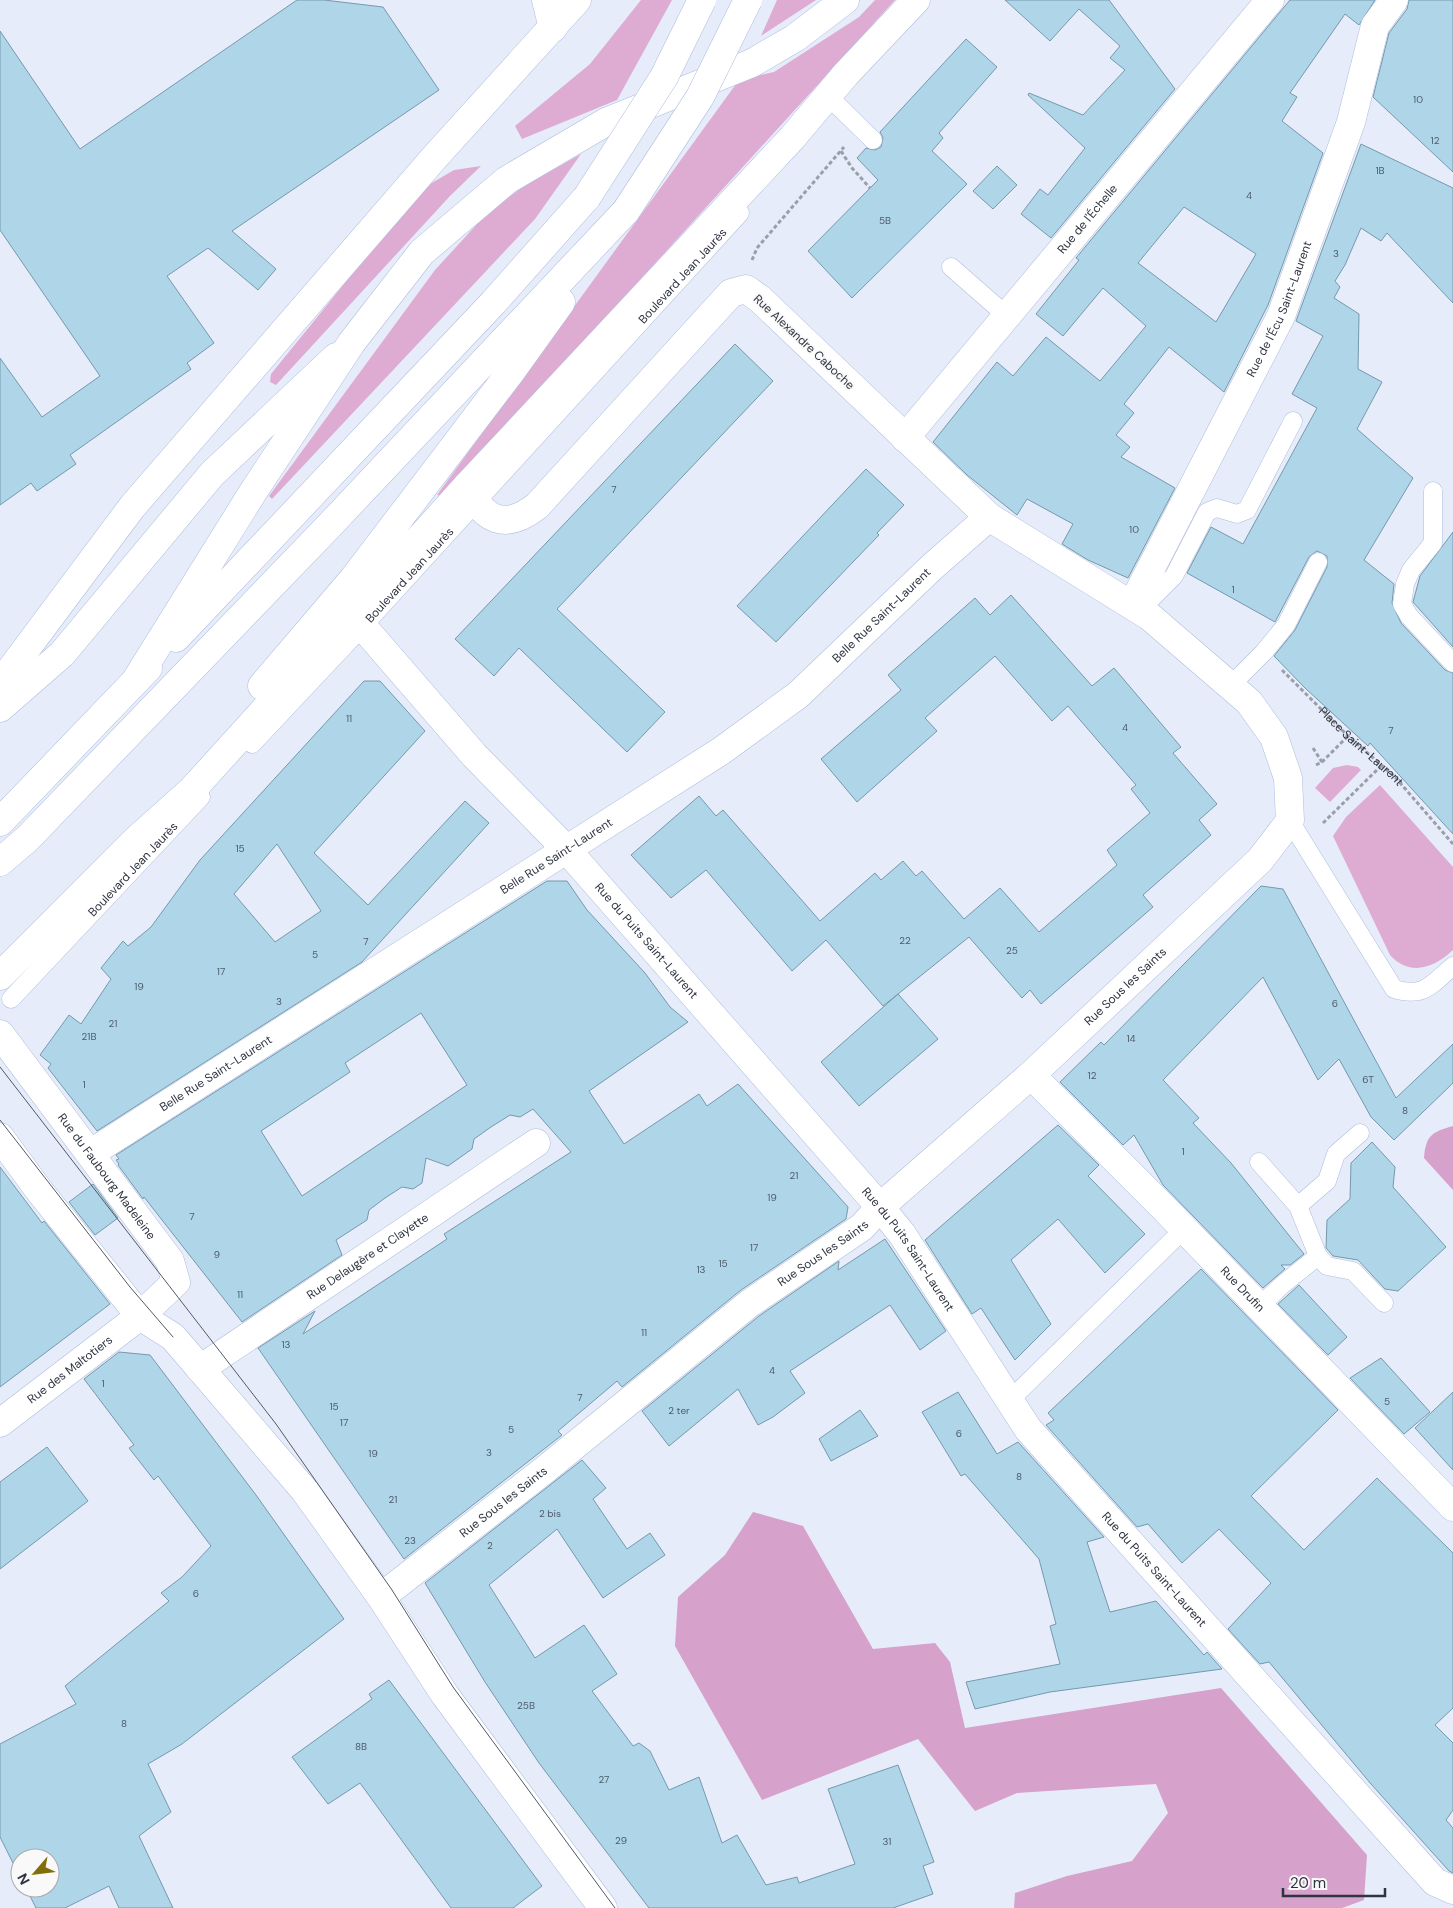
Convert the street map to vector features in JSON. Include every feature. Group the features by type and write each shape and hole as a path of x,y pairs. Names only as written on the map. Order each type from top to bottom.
{"street":[{"path":"546,0 552,28"},
{"path":"0,684 132,507 434,158 577,0"},
{"path":"0,822 493,303 587,197 664,77 702,0"},
{"path":"136,840 220,736 354,578 510,373 626,211 700,97 748,0"},
{"path":"136,680 244,508 352,342 422,252 507,180 606,122 752,63 795,38 844,0"},
{"name":"Boulevard Jean Jaurès","path":"6,987 136,840 192,790 358,620 916,0"},
{"name":"Rue de l'Échelle","path":"905,438 1270,0"},
{"name":"Rue de l'Écu Saint-Laurent","path":"1140,610 1282,316 1351,122 1375,26 1394,0"},
{"path":"0,862 27,839 328,527 626,211"},
{"name":"Rue Alexandre Caboche","path":"471,494 491,516 508,522 526,514 537,506 730,293 746,289 760,298 989,517 1140,610"},
{"path":"0,708 62,654 212,474 352,342"},
{"name":"Belle Rue Saint-Laurent","path":"91,1153 721,751 798,696 932,566 989,517"},
{"path":"1140,610 1249,702 1274,737 1288,778 1290,821"},
{"name":"Rue du Puits Saint-Laurent","path":"358,620 474,756 567,850 880,1207 902,1234 1011,1399 1028,1429 1435,1882 1453,1890"},
{"name":"Rue Sous les Saints","path":"381,1597 542,1472 750,1303 862,1227 880,1207 1031,1075 1260,860 1290,821"},
{"name":"Rue du Faubourg Madeleine","path":"0,1034 91,1153 170,1261 176,1282 140,1316"},
{"name":"Rue Drufin","path":"1031,1075 1184,1229 1453,1507"},
{"path":"0,1137 38,1189 140,1316 173,1338 305,1491 381,1597 445,1695 603,1908"},
{"name":"Rue Delaugère et Clayette","path":"200,1369 536,1143"},
{"name":"Rue des Maltotiers","path":"0,1423 140,1316"}],"lane":[{"path":"828,96 873,140"},
{"path":"951,267 1007,316"},
{"path":"1140,610 1174,576 1206,512 1217,508 1237,514 1247,510 1293,421"},
{"path":"1432,491 1433,543 1412,570 1405,584 1402,604 1409,616 1453,664"},
{"path":"1231,685 1264,652 1286,625 1318,562"},
{"name":"Boulevard Jean Jaurès","path":"6,987 358,620"},
{"path":"1290,821 1394,989 1410,994 1424,990 1453,966"},
{"path":"1298,1206 1327,1181 1336,1154 1360,1133"},
{"path":"1259,1162 1298,1206 1318,1256 1327,1266 1353,1271 1384,1303"},
{"path":"1011,1399 1184,1229"},
{"path":"1259,1307 1282,1285 1318,1256"}],"path":[{"path":"757,248 846,144"},
{"path":"840,151 870,188"},
{"name":"Place Saint-Laurent","path":"1264,652 1348,736 1395,777 1453,844"},
{"path":"1288,778 1322,762 1348,736"},
{"path":"1323,824 1381,766"}],"shaded area":[{"path":"641,0 672,0 617,100 522,139 515,126 590,64"},
{"path":"777,0 816,0 761,36"},
{"path":"875,0 895,0 443,496 437,495 739,80 774,72 859,17"},
{"path":"581,154 535,219 272,499 269,496 435,270 479,222 506,199 527,184"},
{"path":"481,166 450,196 276,385 270,382 271,374 400,215 430,184 454,170"},
{"path":"1347,765 1358,767 1361,770 1330,802 1315,788 1333,768"},
{"path":"1380,785 1453,867 1453,950 1438,961 1422,968 1406,966 1390,955 1333,836 1346,817"},
{"path":"1453,1126 1453,1190 1424,1158 1426,1144 1431,1136 1440,1130"},
{"path":"753,1512 803,1526 873,1649 935,1643 950,1662 965,1728 1221,1688 1367,1855 1364,1900 1342,1908 1014,1908 1015,1893 1067,1876 1132,1861 1168,1813 1156,1784 1017,1793 975,1811 918,1739 762,1800 675,1646 678,1597 725,1555"}],"building":[{"path":"297,0 324,0 383,7 439,90 232,231 276,269 258,290 208,248 167,276 214,343 187,363 191,369 70,455 76,464 37,491 31,483 0,505 0,358 42,417 100,376 0,230 0,31 80,149"},
{"path":"1005,0 1109,0 1175,89 1051,238 1021,214 1040,189 1048,195 1085,148 1028,95 1029,93 1083,115 1125,70 1110,58 1120,46 1079,9 1050,41"},
{"path":"1290,0 1375,0 1359,25 1345,14 1290,93 1297,97 1282,121 1323,153 1268,305 1224,392 1169,347 1124,404 1134,413 1116,435 1130,447 1121,457 1175,488 1128,578 1088,560 1062,544 1073,524 1027,499 1017,515 967,475 933,442 997,362 1013,376 1046,337 1100,381 1146,326 1103,288 1063,336 1036,314 1079,260 1076,258","holes":["1184,207 1256,254 1216,322 1138,263"]},
{"path":"1409,0 1453,0 1453,172 1373,97 1389,33 1407,9"},
{"path":"966,39 997,67 939,133 943,138 932,151 967,184 852,298 808,251 878,180 857,158 866,148 875,150 881,147 883,138 880,132"},
{"path":"1361,144 1453,188 1453,303 1387,233 1381,241 1361,228 1345,265 1335,281 1340,287 1334,298 1359,314 1358,369 1382,382 1357,429 1413,478 1364,560 1394,584 1392,603 1401,623 1445,670 1453,673 1453,834 1370,743 1368,746 1305,688 1274,656 1295,630 1327,567 1327,556 1317,551 1309,557 1275,622 1187,573 1211,527 1243,544 1317,408 1292,394 1323,336 1296,321"},
{"path":"997,166 1017,185 993,209 973,191"},
{"path":"735,344 773,381 557,609 665,712 627,752 519,648 494,676 455,639"},
{"path":"866,469 904,505 877,533 879,535 776,642 737,606"},
{"path":"1453,532 1453,647 1413,602 1420,576"},
{"path":"1011,595 1092,686 1114,668 1181,747 1173,753 1217,804 1199,820 1211,835 1143,895 1153,907 1041,1004 1030,990 1022,998 969,937 883,1006 826,940 792,971 706,870 671,898 631,855 699,796 716,816 723,810 820,921 875,873 881,880 903,861 916,876 922,871 964,919 1000,888 1039,932 1117,865 1107,850 1150,813 1131,789 1136,785 1068,706 1052,721 995,656 925,718 937,731 857,802 821,759 901,690 888,675 975,598 990,615"},
{"path":"364,681 380,681 425,731 314,853 368,905 465,801 489,823 362,962 97,1131 48,1068 51,1064 40,1055 69,1015 81,1024 111,979 101,968 123,941 128,946 151,927 200,860","holes":["277,844 321,911 275,942 234,894"]},
{"path":"547,881 567,881 587,910 645,973 670,1007 688,1022 589,1091 624,1144 699,1094 707,1106 738,1084 848,1207 846,1219 741,1290 622,1387 617,1381 558,1431 562,1435 404,1559 258,1348 315,1311 303,1334 447,1239 444,1234 571,1152 533,1109 520,1117 510,1115 491,1127 474,1139 472,1149 448,1166 426,1158 422,1183 413,1189 402,1187 385,1198 369,1210 367,1220 336,1240 342,1255 242,1322 144,1197 143,1199 118,1165 116,1160 119,1159 116,1155","holes":["421,1013 467,1085 302,1196 261,1131 350,1072 345,1063"]},
{"path":"1261,886 1283,889 1396,1098 1453,1044 1453,1083 1394,1140 1371,1117 1339,1059 1318,1080 1263,977 1163,1080 1199,1118 1193,1123 1231,1163 1304,1254 1290,1265 1281,1265 1285,1269 1263,1288 1163,1185 1134,1135 1123,1145 1060,1082 1101,1042 1104,1045"},
{"path":"898,994 938,1039 859,1106 821,1062"},
{"path":"1058,1125 1099,1165 1088,1176 1145,1234 1105,1273 1058,1219 1011,1260 1051,1324 1015,1360 981,1308 972,1314 925,1240"},
{"path":"1372,1142 1395,1167 1393,1187 1446,1247 1398,1291 1385,1289 1358,1260 1333,1256 1326,1248 1327,1220 1350,1199 1351,1163"},
{"path":"0,1167 42,1223 44,1221 110,1304 0,1387"},
{"path":"93,1184 118,1218 95,1235 69,1202"},
{"path":"885,1239 946,1331 920,1350 890,1305 790,1371 805,1393 773,1417 758,1425 738,1389 669,1446 642,1411 759,1316 839,1261 838,1270"},
{"path":"1201,1269 1338,1410 1251,1496 1304,1550 1377,1478 1453,1553 1453,1708 1435,1725 1453,1743 1453,1810 1446,1820 1453,1828 1453,1873 1449,1871 1371,1784 1269,1662 1260,1664 1228,1629 1271,1583 1219,1529 1182,1563 1148,1524 1137,1527 1046,1425 1054,1420 1048,1413"},
{"path":"1299,1285 1347,1337 1328,1355 1278,1304"},
{"path":"119,1352 150,1355 256,1495 344,1619 182,1744 148,1764 171,1812 139,1836 173,1908 119,1908 109,1886 65,1908 36,1908 31,1898 60,1898 60,1848 10,1848 10,1857 0,1837 0,1744 76,1704 65,1686 169,1601 161,1593 182,1577 211,1546 158,1476 154,1480 129,1448 134,1445 84,1379"},
{"path":"1381,1358 1430,1412 1404,1434 1350,1378"},
{"path":"958,1392 997,1454 1018,1442 1104,1537 1087,1542 1110,1612 1156,1601 1204,1655 1207,1652 1222,1669 1050,1692 975,1709 966,1682 1060,1664 1050,1626 1056,1624 1039,1559 965,1474 961,1476 922,1412"},
{"path":"1453,1392 1453,1470 1415,1428"},
{"path":"860,1410 878,1436 831,1461 819,1439"},
{"path":"47,1447 88,1501 0,1569 0,1482"},
{"path":"582,1460 606,1488 593,1499 627,1549 650,1533 665,1555 603,1598 557,1529 489,1585 535,1658 584,1625 617,1674 592,1691 633,1746 639,1743 650,1751 669,1790 699,1777 722,1843 737,1835 766,1885 797,1877 799,1883 855,1864 828,1789 898,1765 934,1862 923,1866 933,1894 893,1908 649,1908 539,1763 485,1682 425,1583"},
{"path":"389,1680 542,1886 513,1908 451,1908 360,1783 328,1804 292,1757 372,1699 369,1694"}],"tram line":[{"path":"0,1067 276,1424 392,1590 453,1687 615,1908"},
{"path":"0,1120 130,1287 173,1337"}]}
